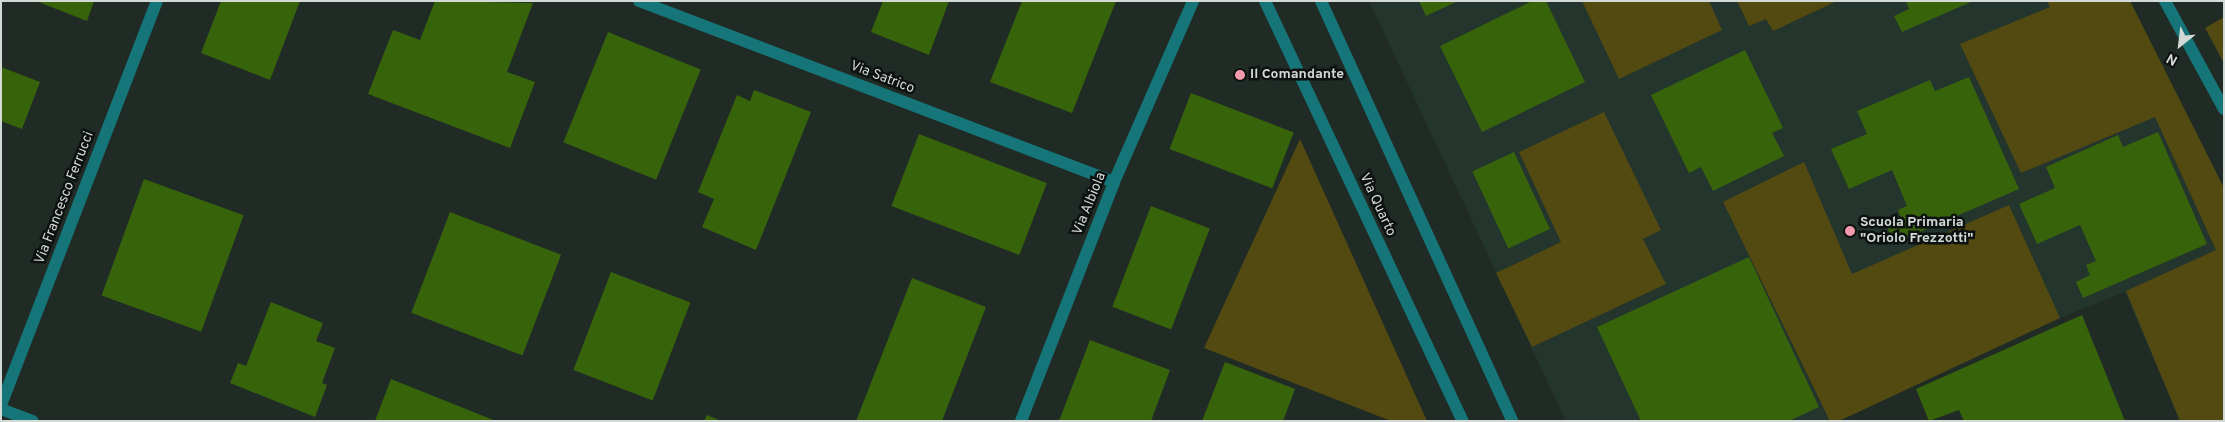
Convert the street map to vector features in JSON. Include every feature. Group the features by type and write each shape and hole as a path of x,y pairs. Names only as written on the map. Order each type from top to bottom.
{"street":[{"name":"Via Francesco Ferrucci","path":"1,407 157,1"},
{"name":"Via Satrico","path":"639,1 1114,182"},
{"name":"Via Albiola","path":"1021,421 1114,182 1193,1"},
{"name":"Via Quarto","path":"1265,1 1463,421"},
{"path":"1321,1 1512,421"},
{"path":"2166,1 2224,109"},
{"path":"1,407 33,421"}],"shaded area":[{"name":"Scuola Primaria \"Oriolo Frezzotti\"","path":"1369,1 2130,1 2224,188 2224,421 2180,421 2125,292 2060,318 1839,421 1566,421"},
{"path":"1582,1 1709,1 1722,30 1619,79"},
{"path":"1737,1 1837,1 1773,31 1766,19 1749,26"},
{"path":"2047,1 2130,1 2224,188 2224,421 2180,421 2126,291 2216,250 2155,117 2021,173 1960,44 2050,7"},
{"path":"2224,17 2224,63 2205,28"},
{"path":"1604,112 1661,230 1643,239 1666,284 1532,347 1496,273 1561,242 1519,152"},
{"path":"1300,139 1427,421 1391,421 1204,348"},
{"path":"1804,162 1852,274 2009,205 2060,318 1839,421 1830,421 1723,202"}],"building":[{"path":"36,1 94,1 87,21"},
{"path":"221,1 300,1 270,80 201,53"},
{"path":"435,1 533,3 507,72 535,82 510,148 368,94 393,30 420,40"},
{"path":"883,1 949,1 929,55 871,32"},
{"path":"1022,1 1116,1 1072,113 990,82"},
{"path":"1419,1 1458,1 1426,16"},
{"path":"1532,1 1546,1 1585,82 1482,132 1440,46"},
{"path":"1906,1 1973,1 1902,32 1894,16 1909,9"},
{"path":"608,32 701,69 656,180 563,142"},
{"path":"1745,50 1783,128 1772,133 1784,156 1713,191 1701,167 1689,173 1651,95"},
{"path":"1,67 40,82 22,129 1,121"},
{"path":"1969,77 2019,189 1894,243 1887,227 1902,221 1898,210 1907,206 1892,170 1849,189 1831,149 1867,134 1857,111 1930,80 1935,91"},
{"path":"754,90 811,112 756,250 702,227 714,199 698,192 737,95 750,101"},
{"path":"1191,93 1294,132 1272,188 1169,149"},
{"path":"2158,132 2207,244 2083,298 2076,282 2090,275 2086,265 2096,261 2080,225 2037,244 2019,204 2055,188 2046,167 2118,135 2123,147"},
{"path":"919,134 1047,183 1019,255 891,206"},
{"path":"1514,152 1550,229 1508,248 1472,171"},
{"path":"144,179 244,215 201,332 102,296"},
{"path":"1151,206 1210,229 1171,329 1112,307"},
{"path":"450,212 561,255 522,355 411,313"},
{"path":"1749,257 1819,407 1789,421 1641,421 1597,327"},
{"path":"611,272 690,302 653,400 573,370"},
{"path":"912,278 986,307 942,421 856,421"},
{"path":"271,302 323,323 316,341 335,348 322,383 327,385 315,417 230,383 238,363 246,366"},
{"path":"2082,315 2125,421 1964,421 1959,410 1929,421 1916,389"},
{"path":"1090,340 1170,370 1151,421 1059,421"},
{"path":"1225,362 1295,389 1283,421 1202,421"},
{"path":"391,379 496,421 375,421"},
{"path":"707,415 721,421 704,421"}],"place":[{"name":"Il Comandante","path":"1240,75"},
{"name":"Scuola Primaria \"Oriolo Frezzotti\"","path":"1850,231"}]}
